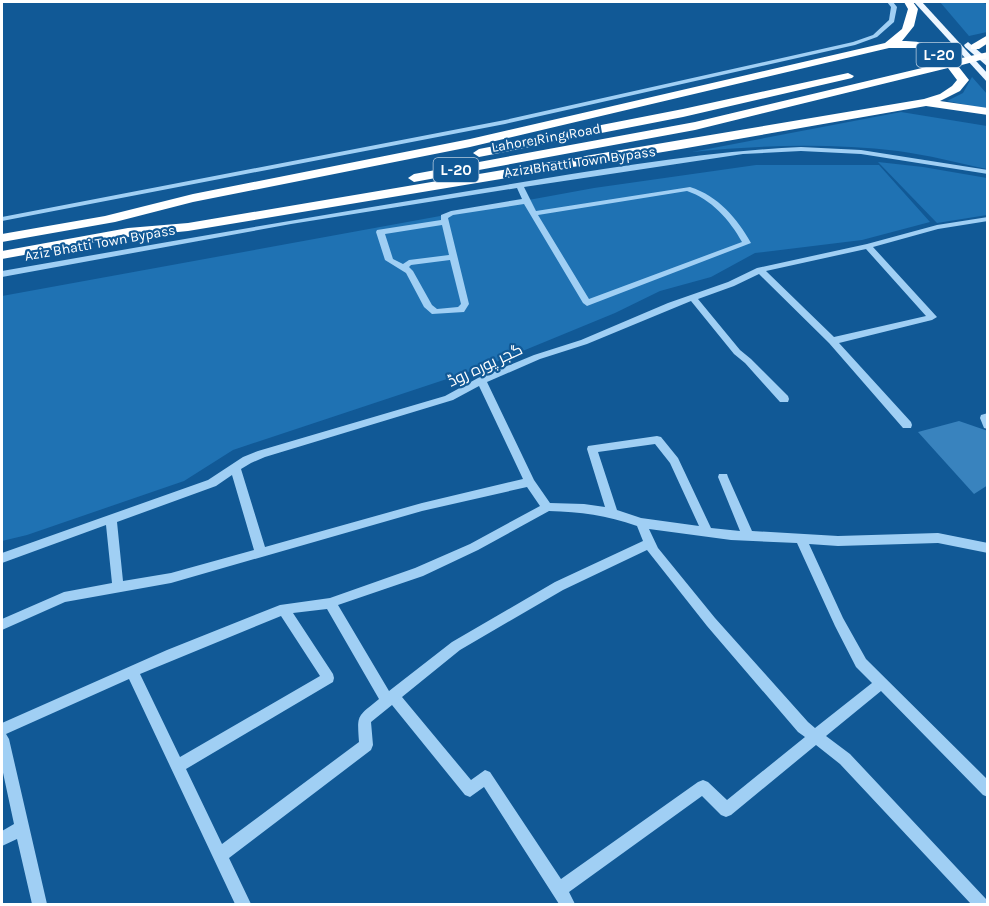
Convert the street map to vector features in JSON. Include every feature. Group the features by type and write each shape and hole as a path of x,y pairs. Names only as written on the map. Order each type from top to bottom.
{"highway":[{"path":"889,45 900,38 908,28 913,9 909,2"},
{"path":"975,47 987,38"},
{"path":"104,220 193,198 470,143 889,45 913,44 933,48 962,76 963,80 956,90 923,103 518,174 307,206 188,227 118,234"},
{"name":"Lahore Ring Road","path":"2,238 459,157 672,116 987,44"},
{"name":"Lahore Ring Road","path":"2,255 695,126 987,56"},
{"path":"923,103 987,112"},
{"path":"962,108 987,119"}],"main road":[{"path":"918,2 987,80"},
{"path":"931,2 987,64"}],"street":[{"path":"2,219 471,129 855,43 875,36 892,21 894,7 890,2"},
{"name":"Aziz Bhatti Town Bypass","path":"2,274 291,222 743,152 801,149 861,152 987,172"},
{"path":"520,185 526,201 587,303 747,243 714,202 704,195 687,189 535,213"},
{"path":"445,222 380,232 390,260 395,265 410,271 431,310 440,313 465,308 444,217 451,213 526,201"},
{"name":"گجر پورہ روڈ","path":"2,558 212,483 262,454 449,398 481,380 537,357 584,342 760,270 868,246 937,227 987,219"},
{"path":"832,341 932,317 868,246"},
{"path":"404,267 410,262 454,257"},
{"path":"760,270 832,341 907,425"},
{"path":"693,298 737,352 784,399"},
{"path":"481,380 530,482 547,507"},
{"path":"987,417 985,418 987,425"},
{"path":"612,513 592,449 657,440 674,461 706,531"},
{"path":"235,468 261,553"},
{"path":"723,477 748,536"},
{"path":"2,625 64,597 171,578 422,507 530,482"},
{"path":"2,729 132,671 284,609 330,603 445,561 547,507 584,508 612,513 641,523 748,536 801,540 938,538 987,548"},
{"path":"111,518 118,588"},
{"path":"641,523 648,544 711,622 803,727 844,759 981,904"},
{"path":"801,540 861,663 987,790"},
{"path":"220,855 366,745 364,719 456,646 559,586 648,544"},
{"path":"330,603 390,699 470,790 485,777 568,904"},
{"path":"177,767 328,678 284,609"},
{"path":"132,671 243,904"},
{"path":"559,890 703,788 726,810 881,683"},
{"path":"2,739 39,904"},
{"path":"2,839 22,828"}],"shaded area":[{"path":"940,2 987,4 987,32 969,36"},
{"path":"972,77 987,94 987,109 947,101 963,93"},
{"path":"901,112 987,126 987,169 932,157 872,148 769,146 692,152"},
{"path":"878,162 987,178 987,215 937,223"},
{"path":"756,165 879,165 930,222 862,240 755,253 711,277 660,291 615,313 486,366 233,450 184,481 27,535 2,541 2,296 594,188"}],"building":[{"path":"959,421 988,431 988,485 974,494 918,432"}]}
